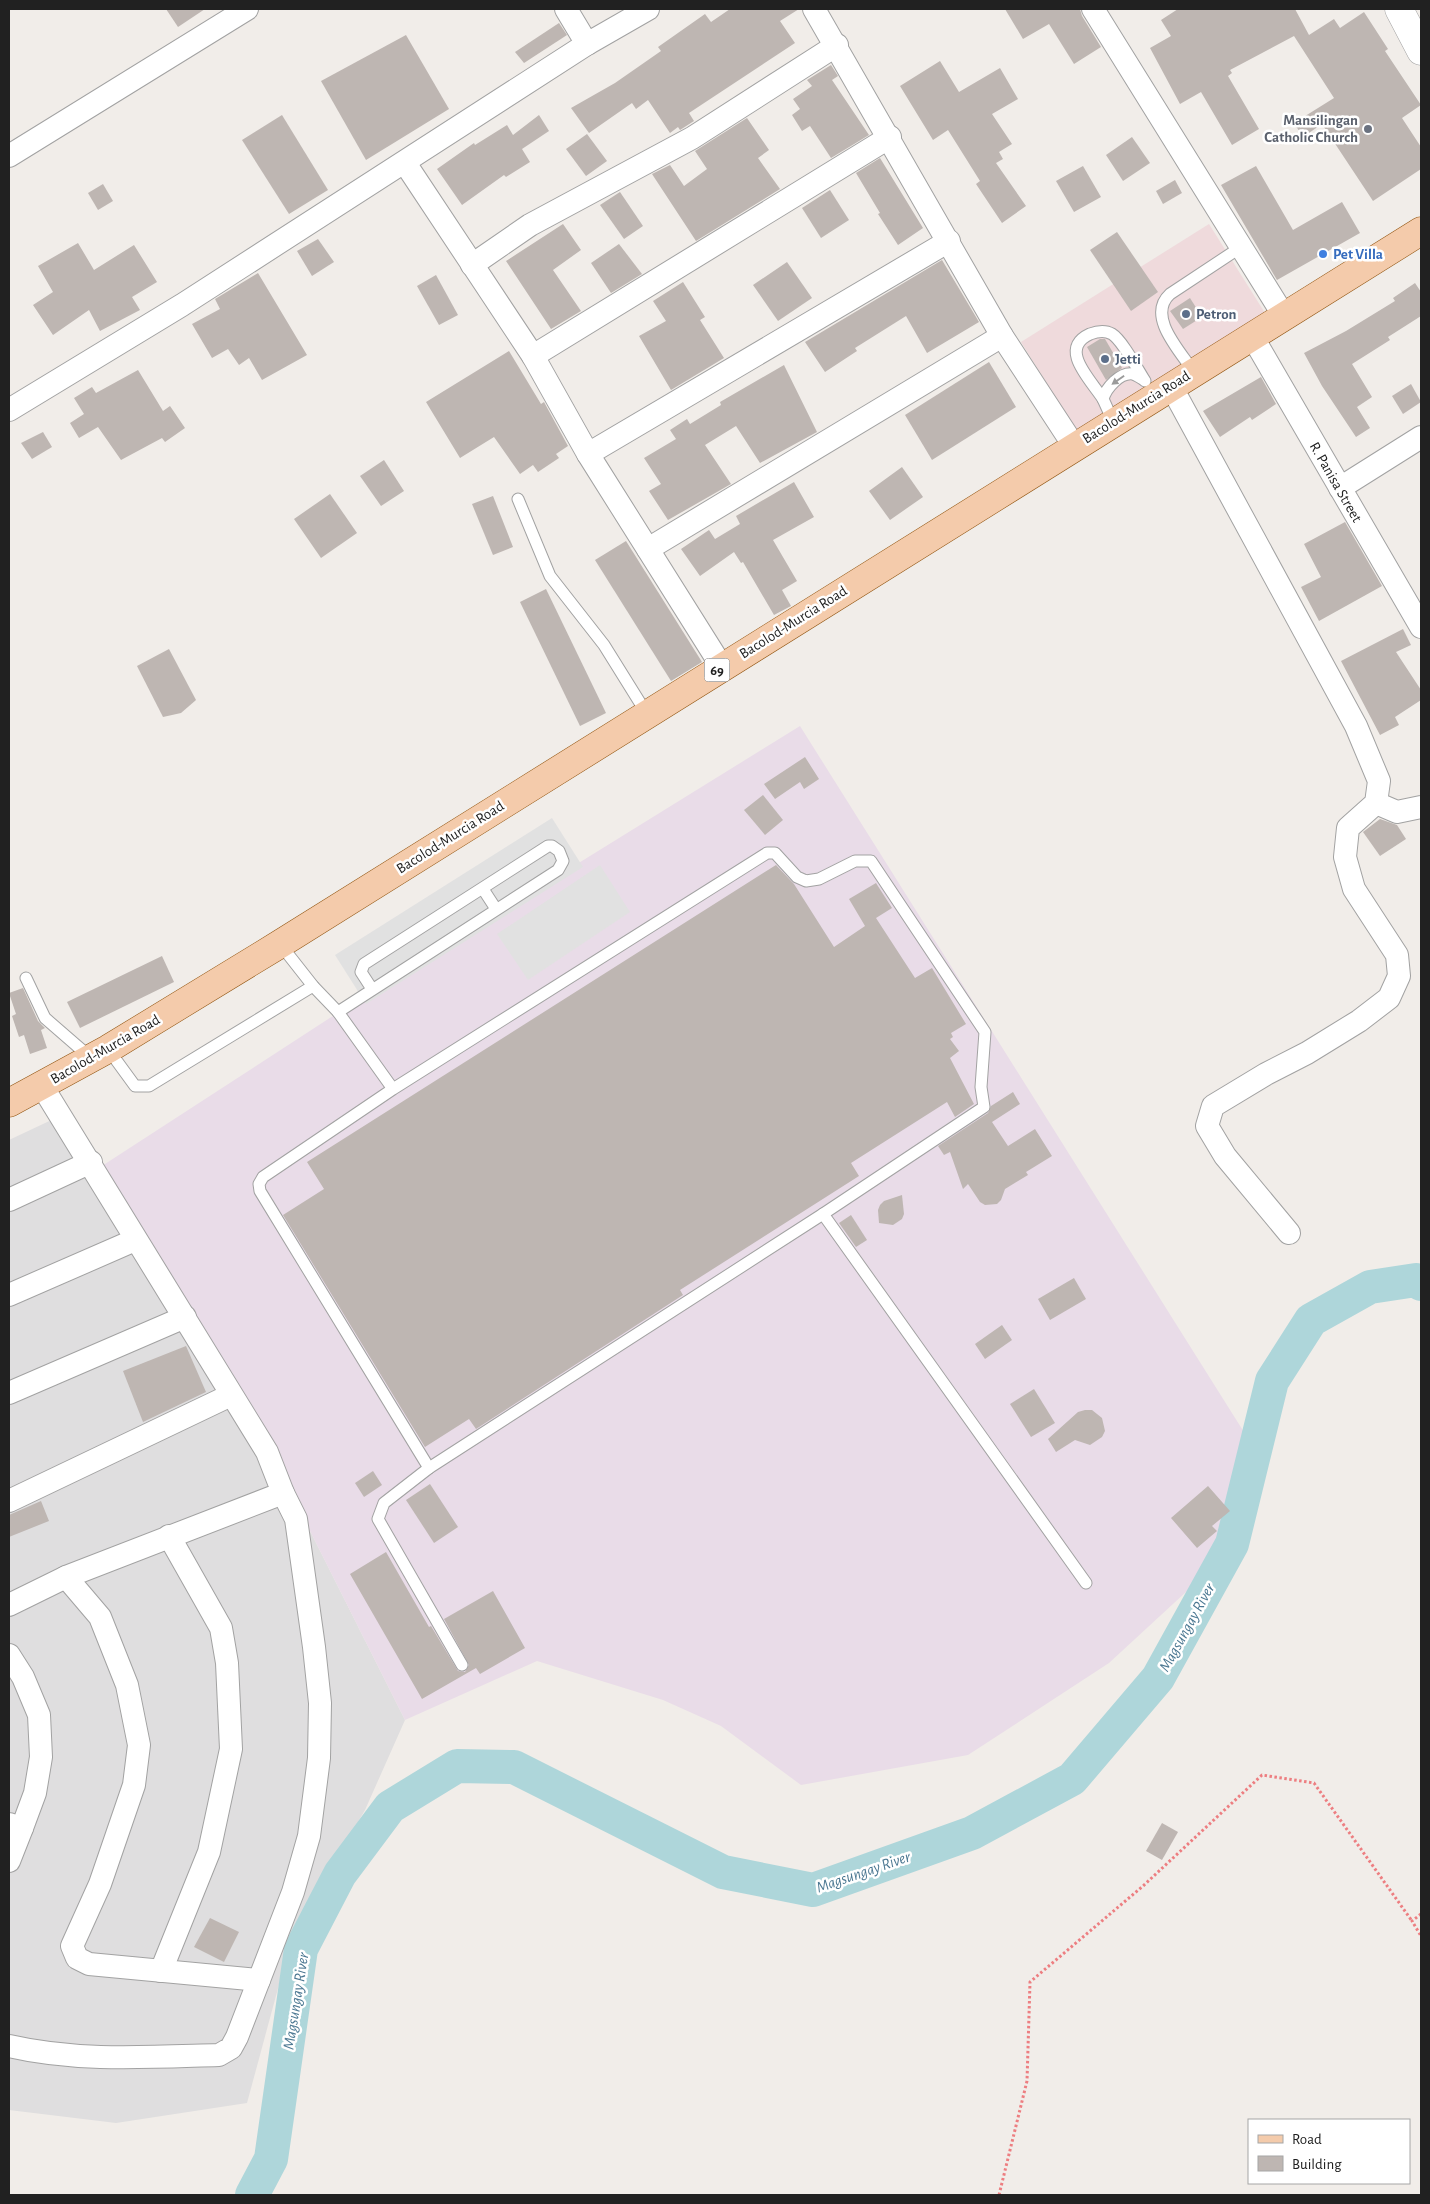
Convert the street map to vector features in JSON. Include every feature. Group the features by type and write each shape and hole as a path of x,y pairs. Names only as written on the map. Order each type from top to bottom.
{"main road":[{"name":"Bacolod-Murcia Road","path":"9,1103 100,1054 280,944 1074,446 1108,410 1194,372 1421,230"}],"street":[{"path":"9,156 247,9"},
{"path":"566,9 587,44"},
{"path":"9,410 182,305 587,44 648,9"},
{"path":"814,9 890,137 1002,336 1074,446"},
{"path":"1094,9 1284,316"},
{"path":"1399,9 1421,51"},
{"path":"472,265 530,225 692,138 837,45"},
{"path":"533,356 890,137"},
{"path":"405,163 533,356 588,454 722,667"},
{"path":"588,454 949,241"},
{"path":"648,549 1002,336"},
{"name":"R. Panisa Street","path":"1252,336 1419,620"},
{"path":"1158,387 1356,726 1379,781 1376,803 1348,828 1345,857 1354,889 1397,955 1399,976 1389,998 1358,1021 1315,1048 1213,1106 1207,1126 1224,1156 1289,1233"},
{"path":"1340,488 1421,437"},
{"path":"1376,803 1397,812 1421,807"},
{"path":"9,2046 42,2053 129,2058 220,2055 231,2048 237,2037 293,1892 309,1836 319,1758 320,1703 296,1519 283,1493 267,1452 42,1086"},
{"path":"9,1200 90,1162"},
{"path":"9,1294 135,1240"},
{"path":"9,1393 185,1316"},
{"path":"9,1501 231,1395"},
{"path":"9,1605 66,1577 283,1493"},
{"path":"161,1970 209,1852 231,1749 227,1663 222,1628 169,1536"},
{"path":"66,1577 100,1617 127,1685 139,1745 134,1785 100,1884 72,1946 78,1958 89,1964 259,1980"},
{"path":"9,1655 23,1677 39,1715 41,1757 35,1793 15,1826 9,1861"}],"lane":[{"path":"1194,372 1163,323 1160,311 1162,304 1170,294 1241,247"},
{"path":"1108,410 1074,356 1075,346 1094,332 1104,330 1114,335 1158,387"},
{"path":"518,499 550,576 604,645 647,714"},
{"path":"338,1012 558,870 563,861 559,851 552,846 548,846 364,964 361,972 372,989"},
{"path":"429,1468 260,1191 259,1184 263,1176 393,1089 767,853 775,853 798,878 806,881 818,878 855,861 871,861 985,1032 981,1088 984,1107 823,1214 429,1468 384,1503 378,1519 462,1665"},
{"path":"483,889 496,909"},
{"path":"280,944 313,986 338,1012 393,1089"},
{"path":"26,978 45,1018 100,1054 135,1086 149,1086 313,986"},
{"path":"823,1214 1086,1582"}],"path":[{"path":"999,2195 1027,2080 1030,1982 1143,1886 1262,1776 1314,1783 1421,1936"},
{"path":"1412,1921 1421,1914"}],"shaded area":[{"path":"1209,224 1265,313 1077,432 1021,342"},
{"path":"800,726 1259,1456 1212,1568 1109,1663 968,1755 801,1785 721,1726 663,1700 537,1661 405,1720 297,1505 88,1175 359,999"},
{"path":"552,818 583,867 366,1004 335,955"},
{"path":"600,865 630,912 528,980 497,934"},
{"path":"60,1116 297,1505 405,1720 365,1810 293,1933 247,2103 116,2123 9,2110 9,1140"}],"building":[{"path":"166,9 205,9 178,27"},
{"path":"730,9 799,9 780,21 795,43 689,113 694,121 680,130 678,127 670,133 648,100 636,109 632,103 589,133 571,108 615,83 661,51 658,47 705,14 711,22"},
{"path":"1005,9 1080,9 1082,16 1101,47 1074,64 1049,24 1023,39"},
{"path":"1178,9 1295,9 1309,35 1334,19 1340,28 1364,12 1388,49 1385,51 1421,105 1402,118 1421,147 1421,169 1373,201 1322,124 1303,137 1294,123 1334,98 1294,36 1230,70 1232,73 1228,76 1259,129 1232,145 1201,92 1180,104 1150,48 1171,36 1161,20"},
{"path":"559,23 567,35 524,63 515,52"},
{"path":"406,35 449,109 366,160 321,81"},
{"path":"940,61 959,92 1000,68 1018,99 992,114 1012,144 999,152 1003,159 996,163 1026,206 1002,223 976,184 980,181 948,130 933,140 900,86"},
{"path":"831,65 838,76 832,80 869,135 831,158 810,126 802,131 792,115 800,109 793,99 812,86 807,80"},
{"path":"282,115 328,190 289,214 242,140"},
{"path":"539,115 549,131 522,149 530,162 506,177 504,175 462,205 437,169 474,143 475,145 507,125 513,135"},
{"path":"747,118 769,150 758,158 780,189 696,241 652,174 670,165 684,186 707,169 695,151"},
{"path":"587,134 607,161 586,176 566,149"},
{"path":"1132,137 1150,163 1123,181 1106,155"},
{"path":"880,158 923,228 898,245 878,214 880,213 856,173"},
{"path":"1083,166 1101,197 1074,212 1056,181"},
{"path":"1256,166 1293,230 1342,202 1360,233 1277,280 1221,185"},
{"path":"1175,180 1182,193 1163,204 1156,191"},
{"path":"103,184 113,201 98,210 88,193"},
{"path":"830,190 849,220 821,238 802,208"},
{"path":"620,192 643,226 624,239 600,205"},
{"path":"563,224 581,250 553,270 581,311 551,329 506,261"},
{"path":"1117,232 1158,292 1131,311 1090,250"},
{"path":"318,239 334,262 312,276 297,251"},
{"path":"78,243 94,270 134,245 157,282 132,297 140,310 100,331 89,310 53,335 33,305 53,292 38,266"},
{"path":"619,244 642,274 611,293 591,263"},
{"path":"942,260 979,322 927,353 906,316 855,348 857,351 825,372 805,342"},
{"path":"787,262 812,298 778,321 753,285"},
{"path":"258,273 307,355 262,380 249,358 239,365 228,349 212,358 192,324 220,309 215,299"},
{"path":"436,275 458,315 439,325 417,286"},
{"path":"683,282 705,317 700,320 724,358 671,390 639,336 666,321 653,301"},
{"path":"1415,283 1421,292 1421,316 1388,337 1390,340 1352,364 1372,397 1357,407 1370,428 1356,437 1322,386 1304,353 1346,331 1395,301 1393,298"},
{"name":"Petron","path":"1190,298 1202,317 1183,329 1170,311"},
{"name":"Jetti","path":"1100,339 1105,339 1122,368 1106,380 1087,347"},
{"path":"509,351 541,404 544,402 568,446 556,454 559,458 538,472 533,465 520,474 494,437 460,458 426,402"},
{"path":"989,362 1016,407 932,460 905,415"},
{"path":"784,365 817,432 760,463 736,426 705,445 731,484 668,520 649,491 661,484 644,458 676,439 670,430 687,419 690,424 721,405 720,402"},
{"path":"138,370 163,411 170,406 185,428 165,442 162,438 121,460 98,427 79,438 70,423 84,414 74,398 92,387 96,393"},
{"path":"1261,377 1276,404 1252,420 1250,417 1220,437 1203,411"},
{"path":"1411,384 1421,402 1403,414 1392,396"},
{"path":"43,432 52,447 32,459 21,443"},
{"path":"384,460 404,491 381,506 360,476"},
{"path":"902,467 923,497 890,520 869,491"},
{"path":"794,482 814,517 773,540 797,581 782,590 791,606 774,615 743,562 741,563 734,552 700,576 681,549 709,530 715,539 740,524 736,516"},
{"path":"330,494 357,533 321,558 294,519"},
{"path":"493,496 513,547 493,555 472,504"},
{"path":"1345,522 1382,586 1319,621 1301,587 1321,577 1304,544"},
{"path":"626,541 702,662 671,681 595,560"},
{"path":"546,589 606,713 580,726 520,602"},
{"path":"1403,629 1411,645 1396,652 1421,690 1421,700 1395,717 1399,725 1380,735 1341,661"},
{"path":"169,649 196,700 181,713 163,717 137,666"},
{"path":"805,757 819,779 804,789 800,782 775,799 764,784"},
{"path":"763,795 783,820 765,835 744,810"},
{"path":"1380,819 1397,825 1406,839 1380,856 1363,832"},
{"path":"776,865 794,884 834,947 865,926 849,899 876,883 892,908 876,918 915,978 932,968 966,1024 951,1033 953,1037 950,1039 959,1051 950,1058 974,1104 955,1117 947,1102 851,1163 859,1176 680,1290 683,1295 476,1429 469,1419 425,1447 283,1215 324,1189 307,1162"},
{"path":"162,956 174,982 80,1028 67,1002"},
{"path":"23,988 38,1021 45,1028 41,1030 47,1048 30,1054 24,1035 19,1037 12,1016 16,1014 9,993"},
{"path":"1013,1092 1020,1104 992,1122 1008,1146 1035,1129 1052,1156 1026,1172 1028,1175 1005,1189 1001,1200 997,1204 985,1205 980,1202 968,1184 963,1189 950,1152 944,1155 938,1146 988,1113 991,1106"},
{"path":"902,1195 904,1214 902,1219 893,1225 879,1223 878,1210 880,1205 884,1201"},
{"path":"851,1215 867,1240 856,1247 839,1223"},
{"path":"1074,1278 1086,1299 1050,1320 1038,1299"},
{"path":"1002,1325 1012,1340 985,1359 975,1344"},
{"path":"186,1346 206,1392 143,1422 123,1371"},
{"path":"1034,1389 1055,1423 1031,1437 1010,1404"},
{"path":"1092,1410 1102,1418 1105,1431 1102,1437 1090,1445 1075,1440 1056,1452 1048,1439 1078,1412"},
{"path":"373,1471 382,1485 364,1497 355,1483"},
{"path":"430,1484 458,1527 434,1543 406,1500"},
{"path":"1208,1486 1230,1511 1212,1526 1217,1531 1197,1548 1171,1518"},
{"path":"41,1501 49,1521 9,1537 9,1515"},
{"path":"386,1552 429,1627 431,1626 458,1671 465,1672 469,1665 444,1619 493,1591 525,1648 480,1674 476,1668 422,1699 350,1574"},
{"path":"1162,1823 1178,1832 1162,1860 1146,1851"},
{"path":"210,1918 239,1932 224,1962 194,1947"}],"waterway":[{"name":"Magsungay River","path":"252,2195 271,2159 301,1949 340,1874 390,1807 457,1766 514,1767 723,1872 813,1890 972,1833 1072,1779 1158,1678 1232,1544 1272,1381 1311,1320 1370,1287 1416,1280 1421,1284"}],"place":[{"name":"Mansilingan Catholic Church","path":"1368,129"},
{"name":"Pet Villa","path":"1323,254"},
{"name":"Petron","path":"1186,314"},
{"name":"Jetti","path":"1105,359"}]}
